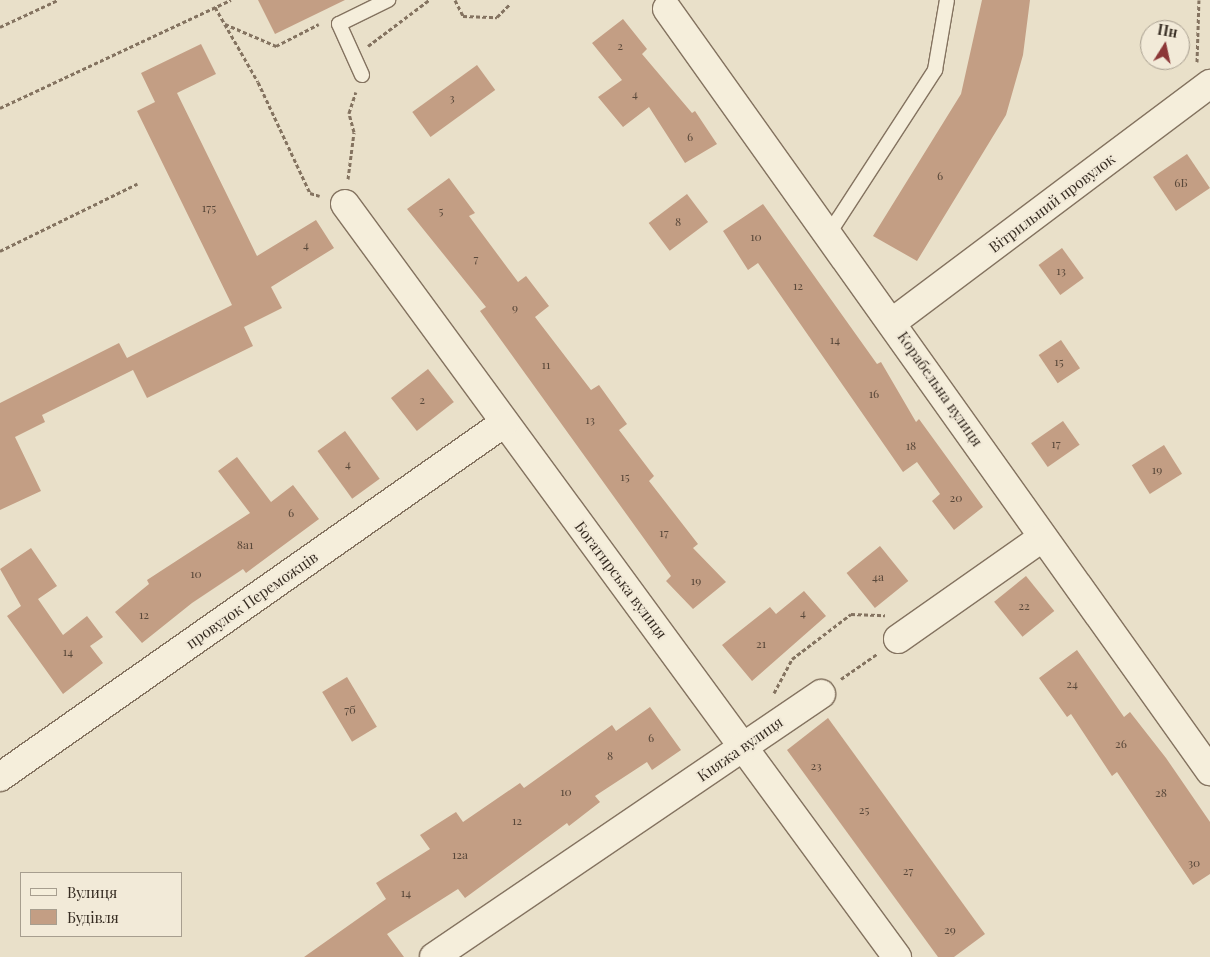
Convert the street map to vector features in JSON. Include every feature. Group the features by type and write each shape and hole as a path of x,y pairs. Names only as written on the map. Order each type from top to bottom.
{"street":[{"name":"Корабельна вулиця","path":"667,9 828,235 894,321 1043,537 1210,771"},
{"name":"Вітрильний провулок","path":"894,321 1210,84"},
{"name":"Богатирська вулиця","path":"345,204 504,423 746,746 897,957"},
{"name":"провулок Переможців","path":"0,777 504,423"},
{"path":"894,627 1043,537"},
{"name":"Княжа вулиця","path":"434,957 820,694"}],"lane":[{"path":"362,75 339,24 388,0"},
{"path":"828,235 935,70 947,0"}],"path":[{"path":"0,26 58,0"},
{"path":"0,108 231,0"},
{"path":"455,0 463,16 497,17 510,4"},
{"path":"215,7 310,193 345,204"},
{"path":"225,24 276,46 326,21"},
{"path":"0,251 136,184"},
{"path":"768,703 792,659 852,614 894,627"},
{"path":"820,694 894,627"}],"building":[{"path":"258,0 345,0 275,34"},
{"path":"982,0 1030,0 1023,55 1006,115 917,261 873,236 961,94"},
{"path":"623,19 647,49 642,54 692,113 695,111 717,144 685,163 649,107 623,127 598,97 622,80 592,43"},
{"path":"201,44 216,74 177,93 257,256 316,220 334,248 271,287 282,308 244,327 253,346 147,398 133,370 42,415 45,422 15,437 41,491 0,510 0,403 119,343 127,358 232,305 137,111 155,102 141,73"},
{"path":"477,65 495,90 430,137 412,112"},
{"path":"1187,154 1210,188 1176,211 1153,177"},
{"path":"449,178 475,213 469,216 518,282 526,276 549,306 535,317 591,390 599,385 627,424 619,430 654,476 649,481 698,544 693,548 726,582 693,609 666,581 671,576 480,311 486,307 407,209"},
{"path":"687,194 708,222 670,251 649,223"},
{"path":"763,204 877,364 881,362 916,422 919,419 983,507 954,530 932,501 940,494 917,462 903,472 758,263 748,270 723,231"},
{"path":"1062,248 1084,278 1060,295 1039,265"},
{"path":"1061,340 1080,368 1058,383 1039,355"},
{"path":"428,369 454,402 417,431 391,398"},
{"path":"1063,421 1080,445 1048,467 1031,443"},
{"path":"345,431 380,479 352,499 317,451"},
{"path":"1164,445 1182,474 1150,494 1132,465"},
{"path":"237,457 271,502 293,485 319,519 246,573 243,569 192,603 142,643 115,612 149,584 147,580 250,513 218,471"},
{"path":"880,546 908,581 875,608 847,573"},
{"path":"31,548 57,586 38,599 63,635 87,616 103,637 90,646 103,663 63,694 7,616 21,606 0,569"},
{"path":"1026,576 1054,611 1022,637 994,602"},
{"path":"804,591 826,616 752,681 722,645 770,607 776,614"},
{"path":"1077,650 1124,717 1130,712 1166,758 1210,822 1210,874 1193,885 1117,772 1112,776 1071,714 1067,717 1039,678"},
{"path":"347,677 377,727 352,742 322,692"},
{"path":"650,707 681,750 652,770 647,762 595,796 600,802 569,826 567,823 465,898 458,889 387,934 404,957 304,957 386,899 376,883 430,849 420,835 456,812 463,822 520,783 524,788 612,725 616,731"},
{"path":"828,718 985,934 954,957 938,957 787,750"}]}
